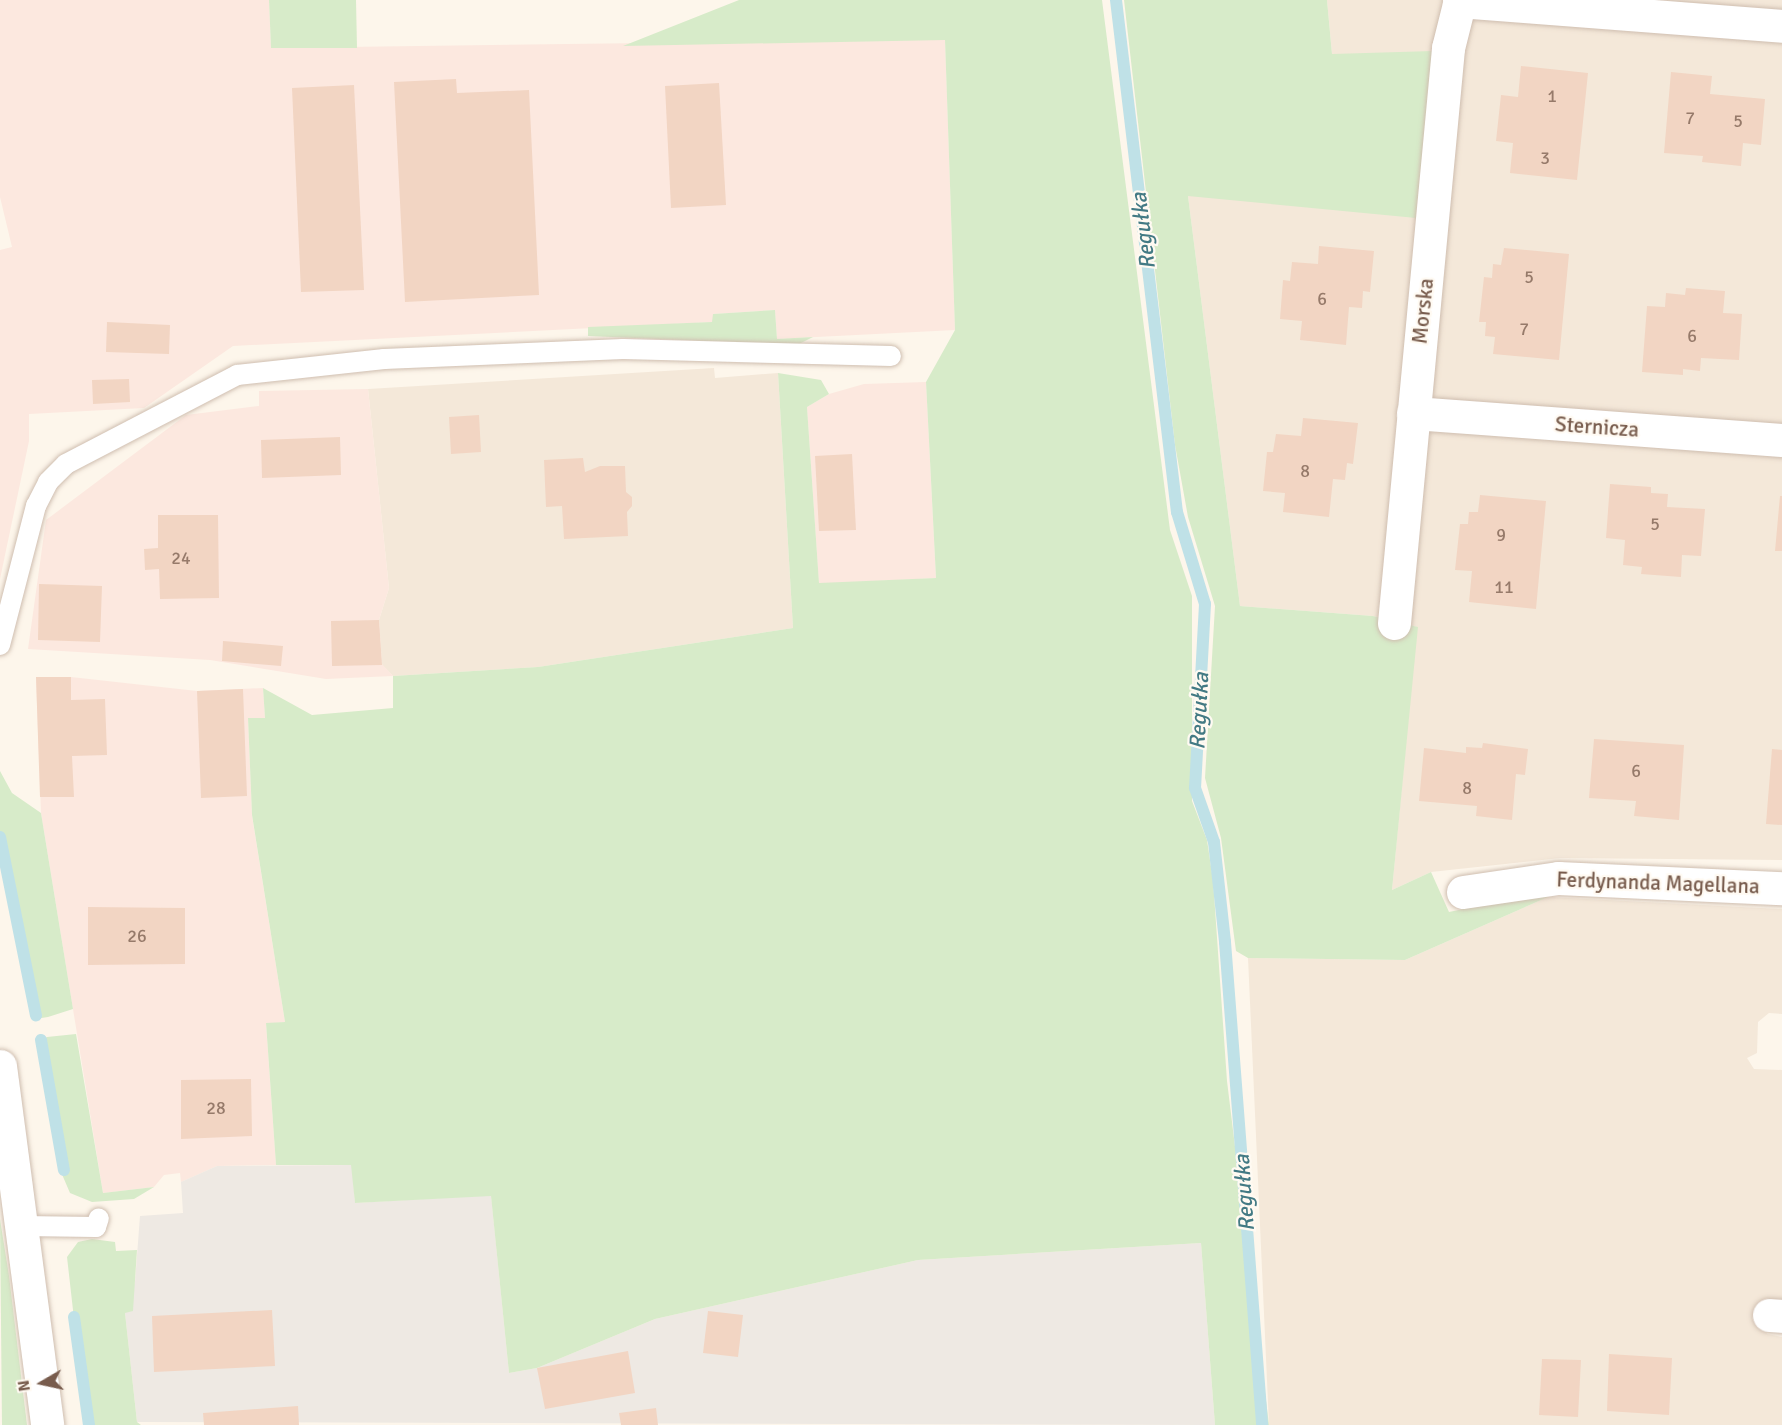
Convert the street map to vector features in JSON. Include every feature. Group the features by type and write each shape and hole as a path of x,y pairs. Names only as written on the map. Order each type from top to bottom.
{"street":[{"path":"1460,1 1782,26"},
{"name":"Morska","path":"1394,623 1448,48 1460,1"},
{"name":"Sternicza","path":"1413,413 1782,440"},
{"name":"Ferdynanda Magellana","path":"1463,892 1558,878 1782,888"},
{"path":"0,1066 47,1425"}],"lane":[{"path":"0,645 36,506 48,482 66,464 237,375 384,359 622,349 891,356"},
{"path":"21,1226 96,1227 99,1218"}],"shaded area":[{"path":"0,0 269,0 271,48 945,39 955,330 777,339 775,310 713,314 713,322 233,346 144,408 29,414 29,441 0,579 0,250 12,247 0,197"},
{"path":"1327,0 1782,0 1782,860 1560,858 1431,872 1392,890 1417,627 1373,616 1240,606 1188,196 1332,54"},
{"path":"714,368 715,378 778,373 793,628 538,667 393,676 382,665 379,620 389,588 368,389"},
{"path":"926,382 936,578 819,584 807,407 829,394 864,384"},
{"path":"368,389 389,588 379,620 382,664 393,676 326,679 210,660 28,649 46,520 186,415 259,406 259,391"},
{"path":"36,677 71,677 197,691 263,688 265,718 248,718 252,816 285,1022 266,1024 276,1165 217,1166 181,1182 180,1173 164,1175 154,1187 103,1193 41,813"},
{"path":"1548,897 1782,909 1782,1014 1769,1013 1758,1022 1757,1053 1747,1058 1754,1069 1782,1070 1782,1301 1766,1328 1767,1334 1782,1337 1782,1425 1269,1425 1248,958 1405,960"},
{"path":"352,1165 355,1203 491,1195 509,1373 537,1368 655,1319 918,1260 1201,1243 1215,1425 137,1422 125,1313 135,1282 140,1216 183,1213 181,1182 217,1166"}],"green space":[{"path":"269,0 356,0 357,48 271,48"},
{"path":"739,0 1102,0 1170,530 1192,596 1192,801 1207,840 1213,880 1227,1081 1269,1425 1215,1425 1201,1243 918,1260 655,1319 537,1368 509,1373 491,1196 355,1203 351,1165 276,1165 266,1023 285,1022 252,815 248,718 265,718 263,688 312,715 393,708 393,676 538,667 793,628 778,373 821,380 829,394 807,407 819,583 936,578 926,382 955,330 945,40 623,46"},
{"path":"1124,0 1327,0 1332,54 1433,51 1416,218 1188,196 1240,606 1373,616 1418,627 1392,890 1431,872 1449,912 1546,892 1548,897 1405,960 1248,958 1236,951 1221,838 1205,778 1215,606 1188,517 1175,445"},
{"path":"775,310 777,339 813,337 797,345 588,336 588,327 712,322 713,314"},
{"path":"0,771 12,793 41,813 73,1009 48,1017 35,1019 0,854"},
{"path":"76,1034 103,1193 154,1187 134,1199 92,1202 70,1193 61,1172 40,1046 41,1040 47,1037"},
{"path":"0,1219 9,1276 27,1425 2,1425"},
{"path":"92,1239 115,1242 116,1251 137,1250 133,1311 125,1313 137,1422 141,1425 86,1425 67,1257 78,1242"}],"building":[{"path":"1521,66 1588,73 1577,180 1510,173 1513,143 1496,141 1501,95 1518,97"},
{"path":"1671,72 1712,76 1710,94 1765,99 1761,145 1743,143 1741,166 1702,162 1703,156 1664,153"},
{"path":"456,79 457,93 529,90 539,295 405,302 394,82"},
{"path":"719,83 726,205 671,208 665,86"},
{"path":"354,85 364,290 301,292 292,88"},
{"path":"1319,246 1374,251 1370,292 1363,291 1362,308 1349,307 1346,345 1300,340 1302,321 1280,319 1283,280 1290,281 1292,262 1318,264"},
{"path":"1504,248 1569,254 1559,360 1493,354 1495,337 1485,336 1486,322 1479,322 1484,277 1492,278 1493,264 1501,265"},
{"path":"1686,288 1725,291 1723,313 1742,314 1739,360 1701,358 1700,371 1683,369 1683,375 1642,372 1647,306 1665,307 1666,293 1685,295"},
{"path":"107,322 170,325 169,354 106,352"},
{"path":"129,379 130,402 93,404 92,380"},
{"path":"479,415 481,452 451,454 449,417"},
{"path":"1303,418 1358,423 1353,464 1347,463 1345,480 1333,479 1329,517 1283,512 1285,493 1263,491 1267,452 1273,452 1276,434 1301,436"},
{"path":"340,437 341,475 262,478 261,440"},
{"path":"852,454 856,530 819,531 815,456"},
{"path":"583,458 585,472 600,466 625,466 626,492 632,497 632,506 627,512 628,536 564,539 562,506 546,507 544,460"},
{"path":"1610,484 1651,487 1651,493 1668,494 1667,507 1705,509 1701,556 1682,555 1681,577 1641,574 1642,567 1623,565 1625,540 1606,538"},
{"path":"1480,495 1546,501 1536,609 1469,602 1472,571 1455,570 1460,524 1468,524 1469,512 1478,512"},
{"path":"1780,496 1782,496 1782,551 1775,551"},
{"path":"158,515 218,515 219,598 160,599 159,569 145,570 144,549 158,548"},
{"path":"39,584 102,586 100,642 38,640"},
{"path":"379,620 382,665 332,666 331,621"},
{"path":"223,641 283,646 281,666 222,661"},
{"path":"36,677 71,677 71,700 105,699 107,755 72,756 74,797 40,797"},
{"path":"243,689 247,796 201,798 197,691"},
{"path":"1594,739 1684,745 1679,820 1634,816 1636,801 1589,798"},
{"path":"1483,743 1528,749 1525,775 1516,774 1512,820 1476,816 1477,806 1419,801 1424,748 1466,753 1466,747 1482,748"},
{"path":"1772,749 1782,750 1782,825 1766,824"},
{"path":"88,907 185,908 185,964 88,965"},
{"path":"251,1079 252,1136 181,1139 181,1080"},
{"path":"272,1310 275,1366 154,1372 152,1316"},
{"path":"708,1311 743,1315 738,1357 703,1353"},
{"path":"628,1351 635,1393 545,1409 537,1368"},
{"path":"1609,1354 1672,1358 1669,1415 1607,1411"},
{"path":"1542,1359 1581,1360 1578,1417 1539,1415"},
{"path":"298,1406 299,1425 204,1425 203,1413"},
{"path":"656,1408 658,1425 621,1425 619,1413"}],"waterway":[{"name":"Regułka","path":"1116,0 1177,512 1205,604 1195,788 1214,842 1225,942 1262,1425"},
{"path":"0,837 36,1015"},
{"path":"41,1040 64,1170"},
{"path":"74,1317 89,1425"}]}
